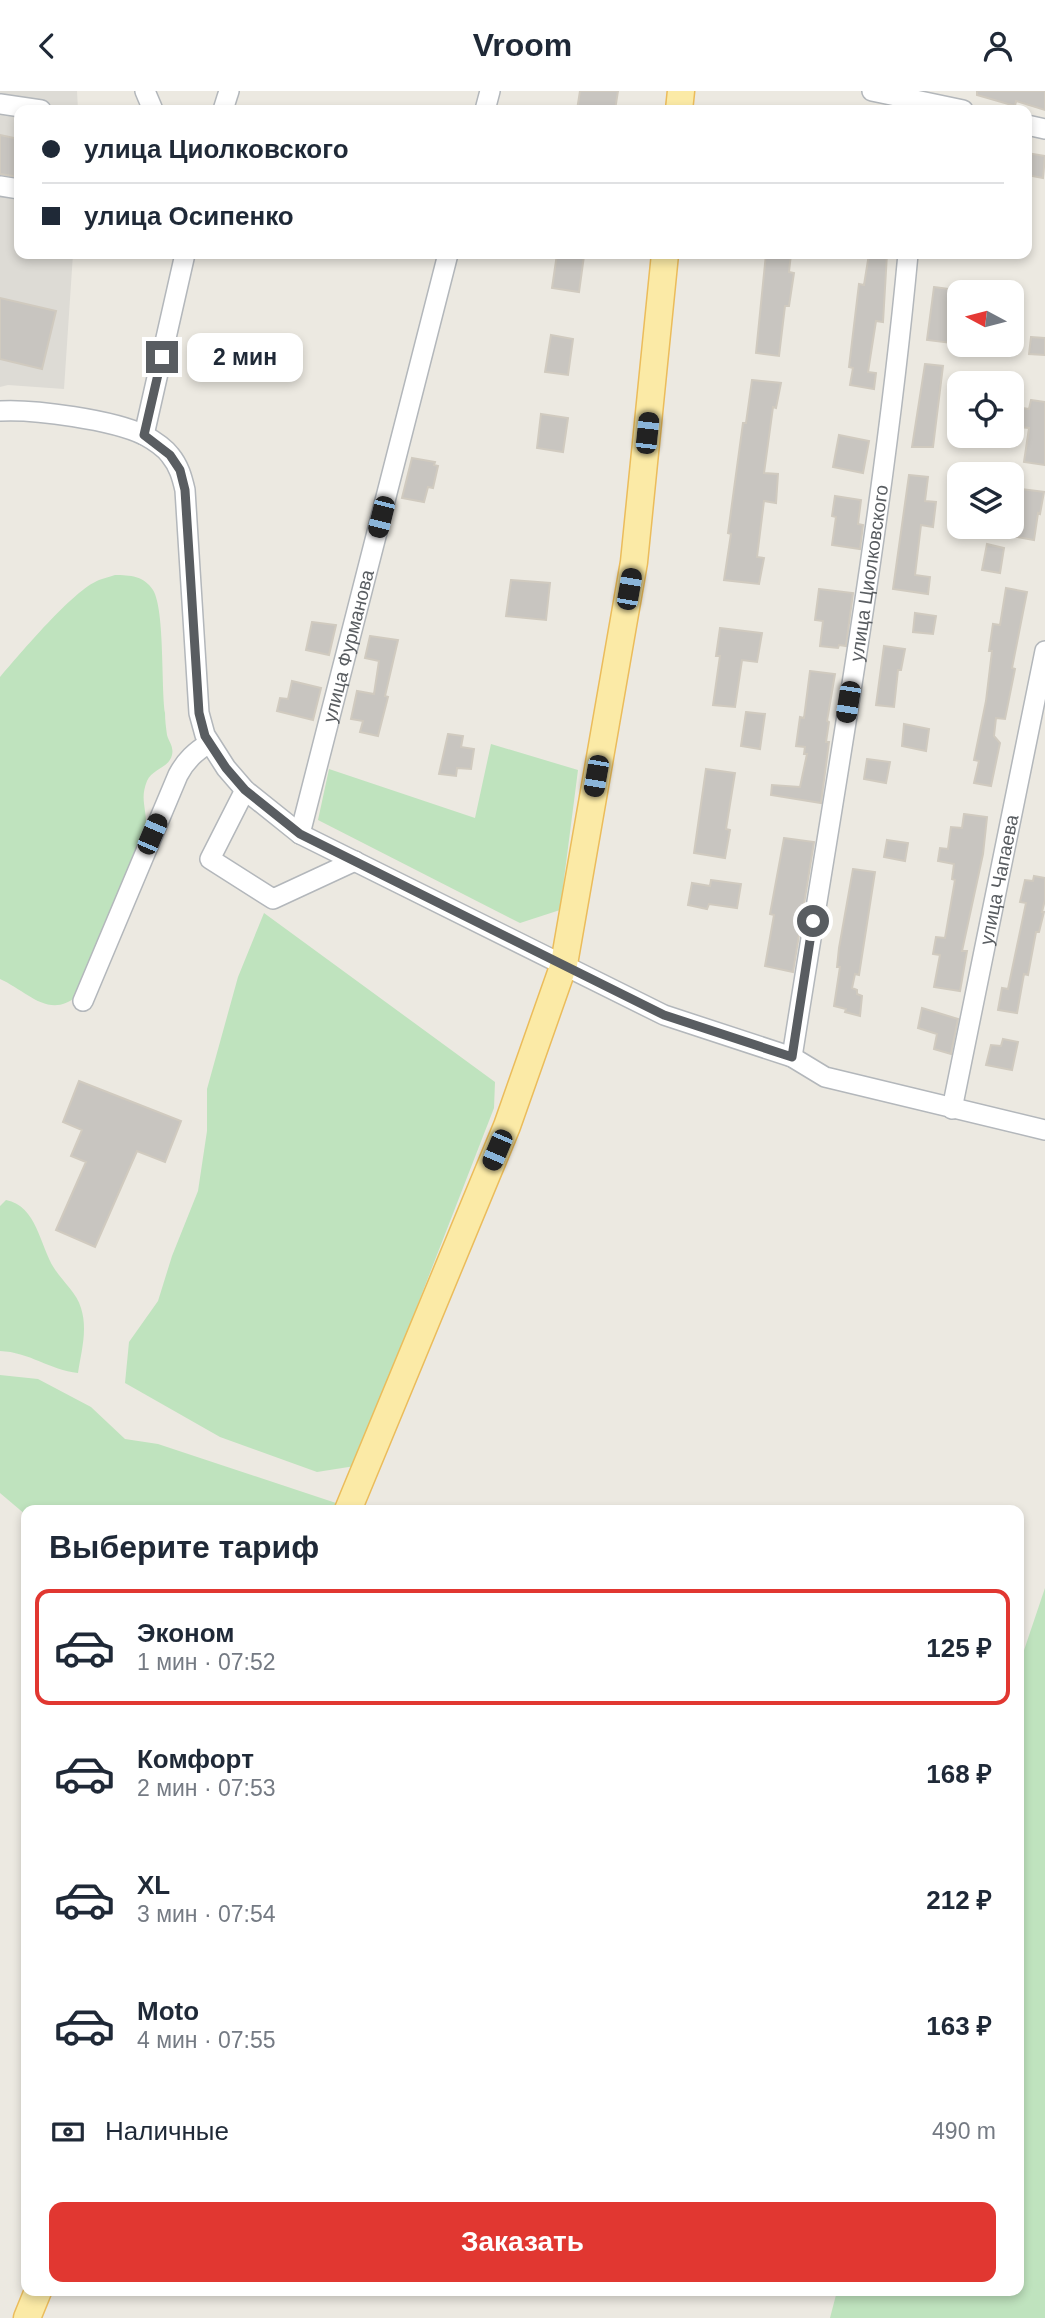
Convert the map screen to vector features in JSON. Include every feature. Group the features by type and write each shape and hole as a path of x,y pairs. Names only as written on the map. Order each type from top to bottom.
{"main road":[{"path":"350,1505 507,1126 564,964 634,562 664,259"},
{"path":"27,2318 36,2296"}],"street":[{"path":"872,91 940,105"},
{"path":"144,435 184,259"},
{"name":"улица Фурманова","path":"300,834 447,259"},
{"name":"улица Циолковского","path":"792,1057 857,648 897,366 908,259"},
{"path":"0,411 47,413 114,426 144,435 170,455 180,470 185,490 199,713 205,736 226,768 245,790 300,834 664,1015 792,1057 825,1077 1045,1131"},
{"name":"улица Чапаева","path":"952,1109 1045,650"},
{"path":"83,1001 178,775 184,763 209,743"},
{"path":"245,790 210,859 273,899 355,861"}],"shaded area":[{"path":"0,91 77,91 78,105 14,105 14,259 73,259 64,389 8,385 0,387"}],"green space":[{"path":"115,575 141,579 153,590 157,600 167,735 172,755 168,763 147,781 144,792 146,823 143,839 77,996 67,1003 47,1004 0,979 0,677 75,596 99,580"},
{"path":"491,744 578,770 560,910 520,923 318,820 329,769 475,818"},
{"path":"264,913 495,1082 494,1108 355,1466 317,1472 220,1437 125,1383 129,1342 158,1301 172,1256 198,1191 207,1131 207,1089 238,977"},
{"path":"6,1200 25,1210 31,1218 54,1268 79,1303 84,1333 78,1373 20,1354 0,1351 0,1206"},
{"path":"0,1375 38,1379 91,1407 125,1439 158,1444 339,1504 21,1505 21,1511 0,1493"},
{"path":"1045,1588 1045,2318 830,2318 836,2296 1024,2296 1024,1650"}],"building":[{"path":"580,91 618,91 616,105 578,105"},
{"path":"977,91 1045,91 1045,110 1016,101 1015,105 1012,105 977,95"},
{"path":"0,135 14,138 14,176 0,174"},
{"path":"1032,154 1045,156 1043,178 1032,176"},
{"path":"556,259 584,259 579,292 552,288"},
{"path":"765,259 790,259 789,272 794,273 789,306 785,306 779,356 756,353"},
{"path":"868,259 887,259 883,322 876,321 868,372 876,373 874,389 850,385 853,368 849,367 859,284 864,285"},
{"path":"934,287 947,289 947,342 927,340"},
{"path":"0,298 56,311 42,369 0,359"},
{"path":"551,335 573,339 568,375 545,372"},
{"path":"1031,337 1045,338 1045,355 1029,354"},
{"path":"925,364 943,366 933,447 912,447"},
{"path":"752,380 781,383 776,408 773,407 764,473 778,474 776,503 764,501 757,557 764,558 759,584 724,580 743,423 746,423"},
{"path":"1031,400 1045,402 1045,465 1024,462 1029,428 1024,427 1024,408 1029,409"},
{"path":"541,414 568,418 563,452 537,448"},
{"path":"839,435 869,441 863,473 833,467"},
{"path":"412,458 435,462 434,465 438,466 433,488 428,487 424,502 402,498"},
{"path":"909,475 928,477 925,501 936,502 933,527 921,525 915,575 930,577 928,594 893,589"},
{"path":"1024,489 1044,492 1034,540 1024,538"},
{"path":"835,496 861,500 858,524 863,525 860,549 832,545 836,517 832,516"},
{"path":"987,544 1004,548 1000,573 982,570"},
{"path":"511,580 550,583 546,620 506,616"},
{"path":"1006,588 1027,592 1005,719 996,718 994,736 1000,743 991,786 974,783 979,761 974,760 986,701 993,624 1000,625"},
{"path":"819,589 853,593 846,646 820,646 823,621 815,620"},
{"path":"915,613 936,616 933,634 913,632"},
{"path":"312,622 336,625 329,655 306,650"},
{"path":"720,628 762,633 757,662 742,660 735,707 713,705 720,656 716,656"},
{"path":"370,636 398,640 378,736 360,732 363,721 351,719 357,691 374,694 379,661 365,658"},
{"path":"884,646 905,649 901,670 898,670 894,707 876,705"},
{"path":"810,671 835,674 827,721 826,742 829,742 821,803 771,795 772,785 800,787 807,754 804,754 805,747 796,746 800,717 804,718"},
{"path":"292,681 321,688 313,720 277,711 280,698 288,699"},
{"path":"746,712 765,714 760,749 741,746"},
{"path":"904,724 929,729 926,751 902,746"},
{"path":"448,734 463,736 461,747 474,749 471,769 457,768 456,776 439,774"},
{"path":"867,759 890,762 886,783 864,779"},
{"path":"706,769 735,773 726,829 730,830 725,858 694,853"},
{"path":"964,814 987,817 983,854 962,951 967,951 960,991 934,987 940,955 933,954 936,937 945,938 955,880 952,879 954,864 938,861 940,848 948,849 951,827 962,828"},
{"path":"784,838 814,842 793,972 765,966 774,915 770,914"},
{"path":"887,840 908,843 905,861 884,857"},
{"path":"853,869 875,872 859,975 855,974 852,988 862,996 860,1016 834,1006 840,967 837,967 839,948"},
{"path":"1034,876 1045,878 1045,900 1028,975 1024,974 1017,1013 998,1010 1002,988 1008,989 1026,903 1020,902 1025,880 1033,881"},
{"path":"711,880 741,884 737,908 709,904 707,909 688,905 692,883 710,886"},
{"path":"922,1008 958,1019 951,1054 934,1049 937,1034 918,1028"},
{"path":"1003,1039 1018,1042 1012,1070 986,1065 991,1045 1001,1046"},
{"path":"79,1081 181,1121 165,1162 137,1151 95,1247 56,1230 86,1162 71,1156 82,1130 63,1122"}],"route":[{"path":"162,357 144,435 170,455 180,470 185,490 199,713 205,736 216,756 245,790 300,834 664,1015 792,1057 813,921"}]}
